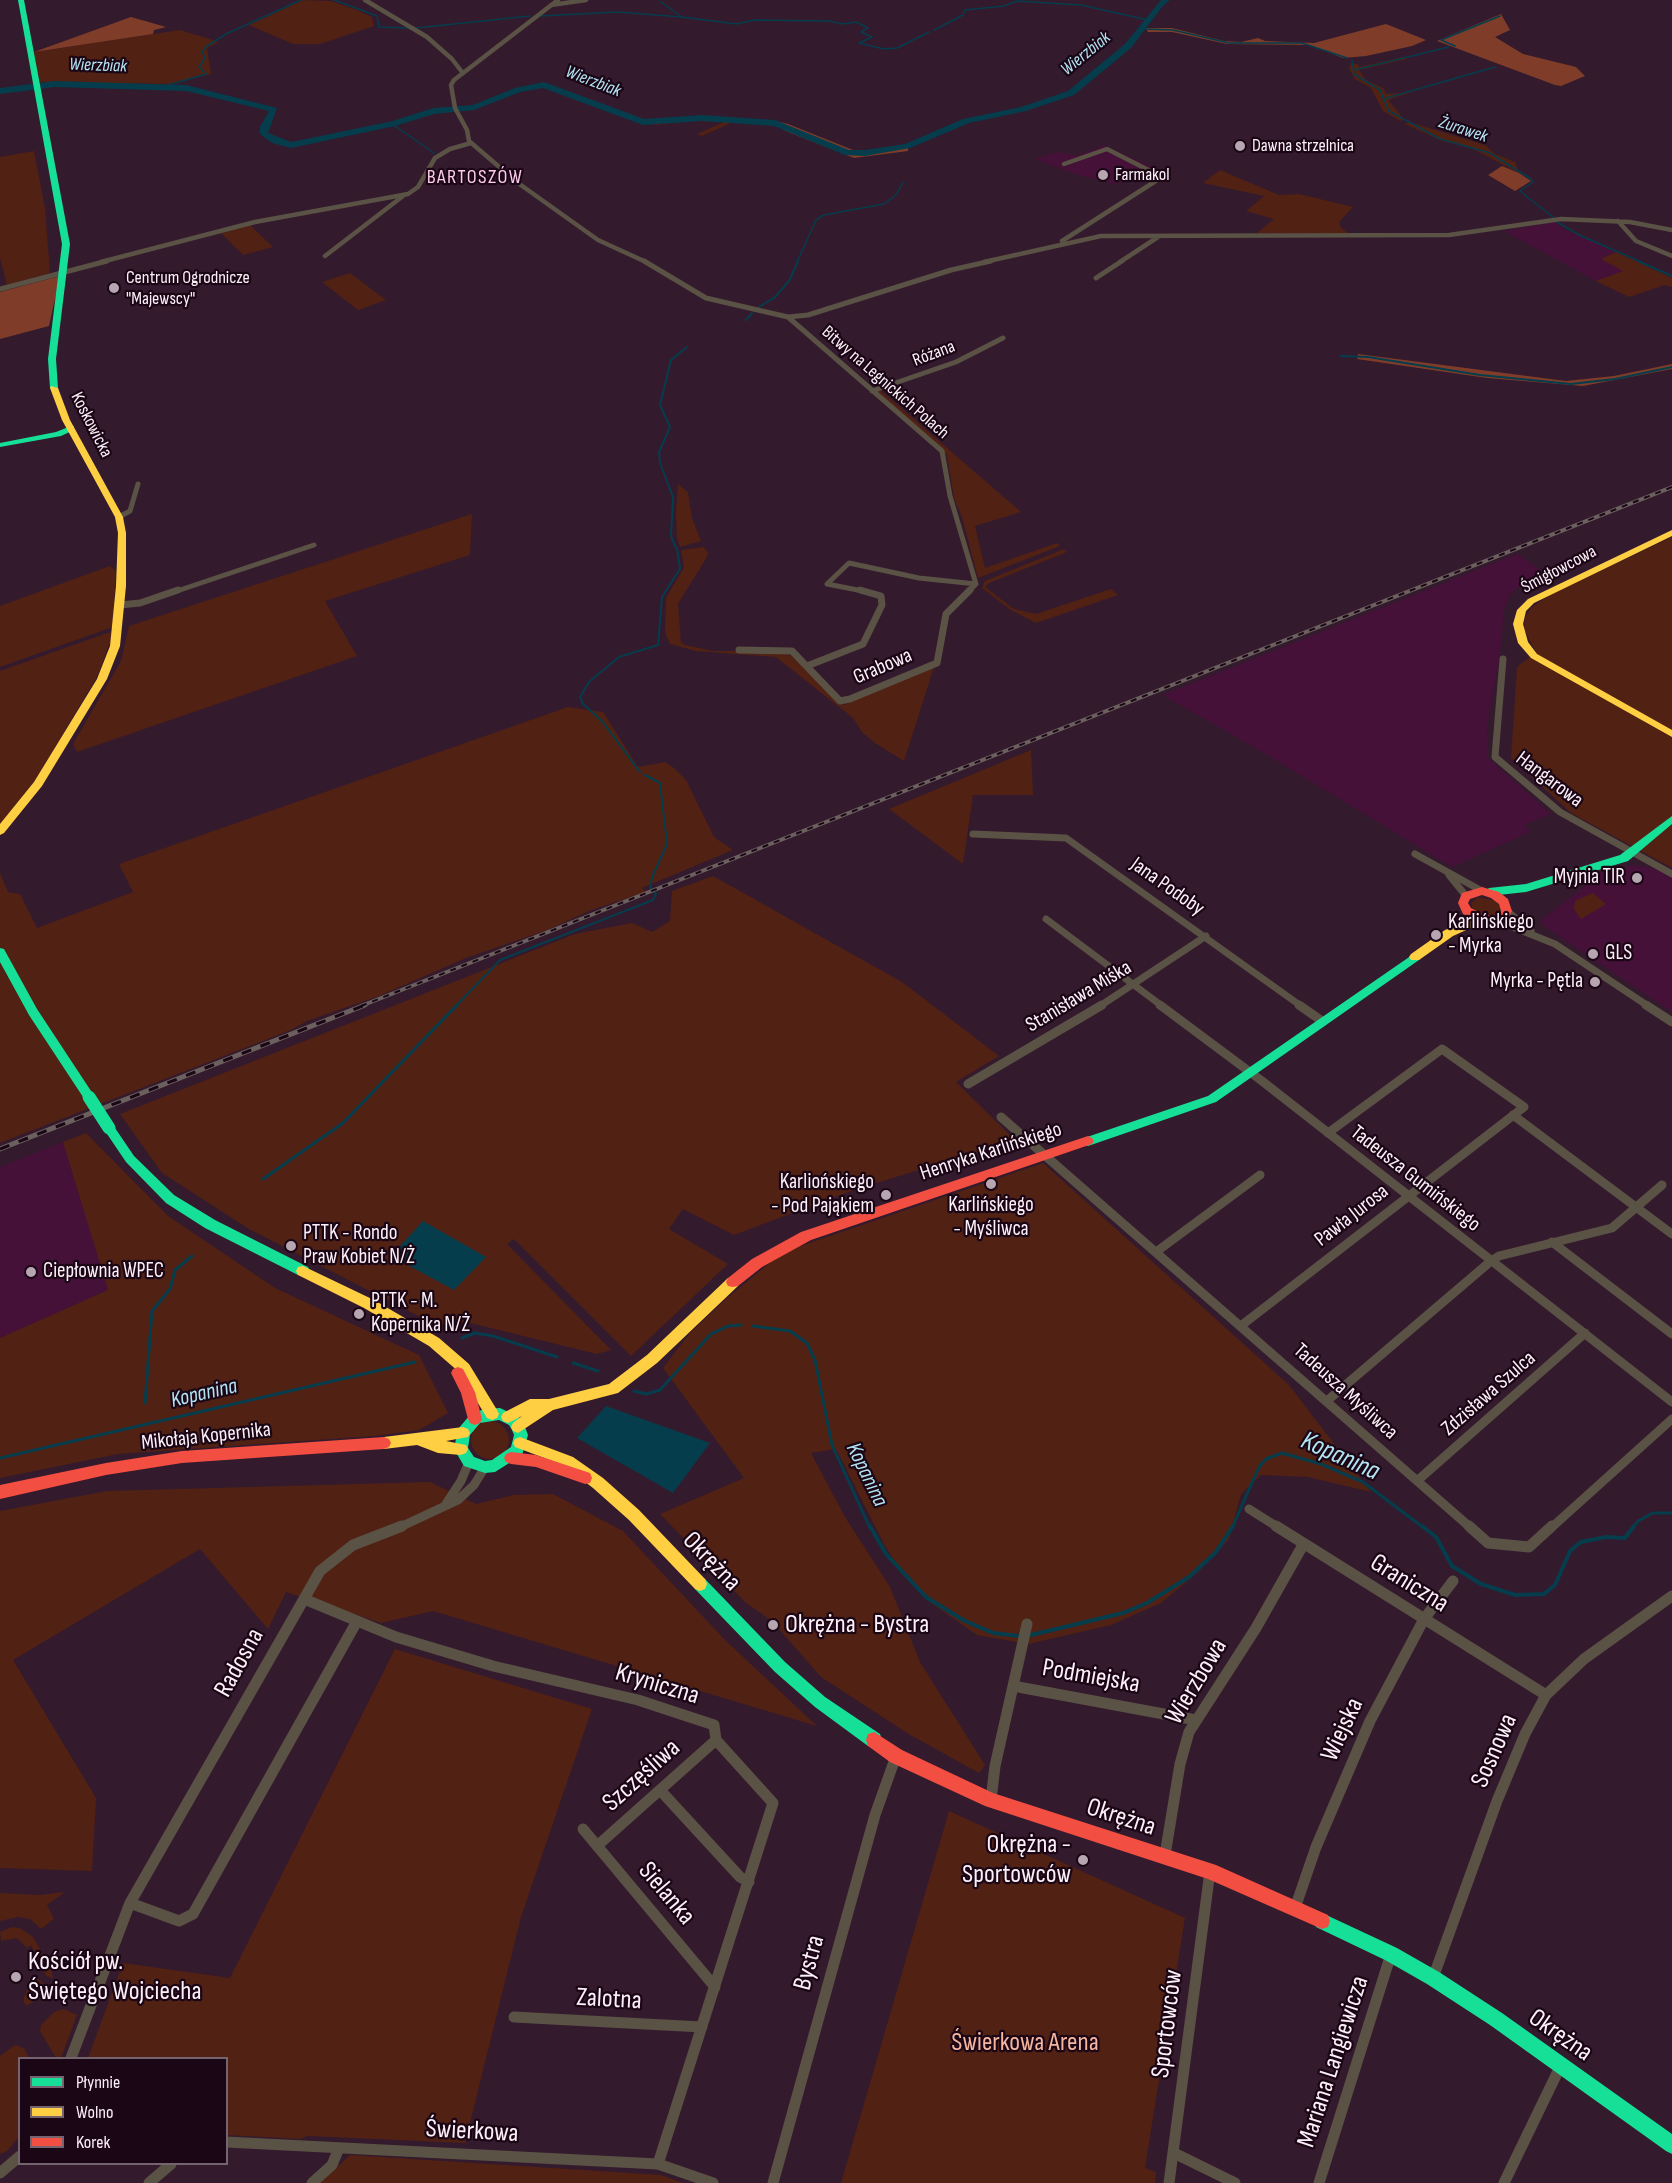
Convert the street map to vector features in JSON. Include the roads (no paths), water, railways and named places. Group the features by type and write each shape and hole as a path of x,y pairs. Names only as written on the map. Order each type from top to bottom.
{"street":[{"name":"Koskowicka","path":"0,831 38,784 102,679 115,646 120,605 122,533 119,518 56,397 52,376 66,244 21,0"},
{"path":"365,0 427,37 446,52 462,72"},
{"path":"558,0 462,72 451,85 456,110 471,143 518,183 598,240 642,260 706,298 788,317 818,312 951,270 1101,236 1449,235 1561,219 1618,221 1672,230"},
{"path":"551,5 586,0"},
{"path":"326,255 362,230 404,195 417,188 435,158 451,148 471,143"},
{"path":"1061,244 1162,177 1107,149 1064,164"},
{"path":"0,289 255,222 404,195"},
{"path":"1618,221 1636,241 1672,256"},
{"path":"1096,278 1160,236"},
{"name":"Bitwy na Legnickich Polach","path":"788,317 942,451 950,496 976,584"},
{"name":"Różana","path":"872,391 956,362 1003,338"},
{"path":"0,440 71,429"},
{"path":"0,445 57,431"},
{"path":"119,518 130,511 138,484"},
{"name":"Śmigłowcowa","path":"1672,533 1531,601 1522,610 1518,624 1523,643 1534,656 1672,734"},
{"path":"120,605 140,603 314,545"},
{"path":"739,650 792,651 807,666 863,644 882,605 881,596 827,584 849,563 919,578 976,584"},
{"name":"Grabowa","path":"807,666 840,701 937,663 946,614 976,584"},
{"name":"Hangarowa","path":"1503,659 1495,757 1560,812 1672,874"},
{"path":"1466,896 1526,888 1619,860 1672,819"},
{"name":"Jana Podoby","path":"973,834 1066,838 1322,1021"},
{"path":"1415,854 1449,875 1500,898 1506,908 1533,934"},
{"path":"1449,875 1466,896"},
{"path":"1495,920 1503,917 1506,908 1526,888"},
{"path":"1466,896 1463,903 1466,909 1480,919 1495,920 1533,934 1564,949 1672,1022"},
{"name":"Henryka Karlińskiego","path":"1449,933 1466,909"},
{"name":"Tadeusza Gumińskiego","path":"1046,919 1251,1072 1672,1402"},
{"name":"Henryka Karlińskiego","path":"508,1416 530,1405 549,1405 613,1389 652,1359 720,1292 757,1263 806,1236 1046,1154 1202,1104 1449,933 1480,919"},
{"name":"Stanisława Miśka","path":"968,1084 1134,986 1206,936"},
{"path":"0,952 33,1012 130,1159 170,1199 210,1224 418,1330 464,1368 492,1414"},
{"path":"1328,1133 1442,1048 1524,1107 1513,1115 1672,1234"},
{"name":"Pawła Jurosa","path":"1242,1325 1513,1115"},
{"name":"Tadeusza Myśliwca","path":"1001,1117 1328,1400 1488,1544 1529,1547 1672,1419"},
{"path":"1156,1252 1260,1175"},
{"path":"1328,1400 1491,1261 1499,1256 1552,1242 1602,1233 1612,1228 1662,1185"},
{"path":"1552,1242 1672,1334"},
{"name":"Zdzisława Szulca","path":"1417,1482 1585,1333"},
{"path":"448,1356 465,1384 475,1419"},
{"name":"Henryka Karlińskiego","path":"518,1427 549,1405"},
{"path":"492,1414 508,1416 518,1427 520,1443 511,1458 495,1466 485,1467 469,1462 461,1449 462,1433 475,1419 492,1414"},
{"name":"Mikołaja Kopernika","path":"0,1492 106,1469 182,1457 419,1440 462,1433"},
{"name":"Mikołaja Kopernika","path":"419,1440 438,1447 461,1449"},
{"name":"Okrężna","path":"520,1443 568,1461 598,1483 634,1515 780,1667 820,1702 896,1756 991,1800 1210,1871 1391,1954 1433,1978 1562,2064 1672,2145"},
{"name":"Okrężna","path":"511,1458 536,1461 598,1483"},
{"name":"Radosna","path":"446,1504 461,1481 469,1462"},
{"name":"Radosna","path":"71,2057 130,1903 320,1571 353,1545 415,1521 468,1492 485,1467"},
{"name":"Graniczna","path":"1249,1509 1303,1545 1546,1695"},
{"name":"Wierzbowa","path":"1165,1855 1180,1764 1189,1732 1256,1628 1303,1545"},
{"name":"Wiejska","path":"1295,1908 1316,1847 1371,1720 1424,1619 1453,1581"},
{"name":"Sosnowa","path":"1433,1978 1497,1801 1525,1734 1546,1695 1584,1659 1672,1596"},
{"name":"Kryniczna","path":"304,1599 356,1623 493,1666 638,1700 714,1725 717,1740 773,1803 658,2164"},
{"path":"130,1903 179,1921 193,1914 356,1623"},
{"name":"Podmiejska","path":"991,1800 996,1766 1027,1624"},
{"name":"Podmiejska","path":"1013,1686 1099,1700 1196,1720"},
{"name":"Szczęśliwa","path":"597,1846 717,1740"},
{"name":"Bystra","path":"773,2183 875,1815 896,1756"},
{"path":"660,1790 740,1877 748,1882"},
{"name":"Sielanka","path":"584,1829 715,1987"},
{"name":"Sportowców","path":"1169,2183 1210,1871"},
{"name":"Mariana Langiewicza","path":"1319,2183 1391,1954"},
{"name":"Zalotna","path":"514,2018 702,2027"},
{"path":"1504,2183 1562,2064"},
{"name":"Świerkowa","path":"228,2142 658,2164 713,2183"},
{"path":"312,2183 332,2165 339,2148"},
{"path":"1174,2152 1235,2183"},
{"path":"0,2173 18,2158"},
{"path":"149,2183 169,2165"}],"water":[{"path":"423,1221 486,1257 454,1290 391,1256"},
{"path":"606,1406 710,1443 673,1493 577,1438"}],"waterway":[{"path":"165,86 206,74 199,67 205,58 202,52 207,46 226,34 301,0"},
{"path":"334,0 377,16 379,27 410,28"},
{"name":"Wierzbiak","path":"0,91 55,84 186,88 274,110 264,127 264,134 275,141 291,145 395,123 433,111 474,107 518,90 544,85 643,122 702,118 775,123 848,153 865,153 907,146 966,121 1023,109 1071,93 1128,46 1159,5 1166,0"},
{"path":"934,30 963,15 965,10 1004,6 1017,1 1081,5 1148,20"},
{"path":"661,2 682,17"},
{"path":"540,16 618,12 682,17"},
{"path":"416,28 530,16"},
{"path":"1455,46 1441,40 1500,16"},
{"path":"682,17 737,24 754,20 830,21 842,24 856,22 868,28 861,32 872,37 859,43 884,49 897,48 929,32"},
{"name":"Żurawek","path":"1143,29 1173,30 1229,43 1302,43 1347,58"},
{"path":"1354,70 1449,47"},
{"name":"Żurawek","path":"1352,60 1354,74 1380,90 1384,99"},
{"path":"1384,99 1495,67"},
{"name":"Żurawek","path":"1384,99 1389,111 1440,139 1490,153 1531,179 1533,182 1520,191 1554,218"},
{"path":"392,124 434,153"},
{"path":"797,262 816,220 824,215 884,204 896,195 903,182"},
{"name":"Żurawek","path":"1557,222 1579,235 1641,262"},
{"path":"757,308 774,298 789,281 798,261"},
{"name":"Żurawek","path":"1638,261 1672,276"},
{"path":"746,320 752,313"},
{"path":"676,548 671,536 673,497 660,463 659,452 670,427 660,405 671,360 687,347"},
{"path":"1341,356 1368,357 1480,375 1571,384 1615,379 1672,367"},
{"path":"640,772 602,721 583,704 580,697 589,682 619,657 658,645 662,597 680,569 677,548"},
{"path":"456,1006 500,960 653,900 656,894 650,887 667,844 660,783 645,775"},
{"path":"263,1179 343,1123 457,1005"},
{"path":"145,1403 152,1311 170,1289 175,1270 192,1256"},
{"name":"Kopanina","path":"634,1391 646,1394 660,1390 711,1334 728,1326 741,1325"},
{"name":"Kopanina","path":"753,1326 790,1331 807,1343 815,1360 832,1445 870,1528"},
{"name":"Kopanina","path":"462,1338 475,1333 493,1336 557,1357"},
{"name":"Kopanina","path":"0,1458 415,1362"},
{"name":"Kopanina","path":"573,1363 598,1371"},
{"name":"Kopanina","path":"1233,1527 1259,1467 1266,1459 1282,1453 1321,1464 1363,1482 1424,1528"},
{"name":"Kopanina","path":"1633,1528 1638,1521 1653,1513 1672,1513"},
{"name":"Kopanina","path":"870,1526 886,1554 926,1597 963,1620 993,1633 1019,1636"},
{"name":"Kopanina","path":"1422,1526 1436,1537 1452,1566 1481,1584 1515,1595 1544,1594 1555,1585 1570,1551 1581,1542 1606,1537 1625,1538 1634,1526"},
{"name":"Kopanina","path":"1031,1635 1123,1613 1147,1603 1189,1577 1216,1552 1233,1527"}],"railway":[{"path":"361,1006 1672,487"},
{"path":"0,1149 365,1005"}],"place":[{"name":"Dawna strzelnica","path":"1240,146"},
{"name":"Farmakol","path":"1103,175"},
{"name":"Centrum Ogrodnicze \"Majewscy\"","path":"114,288"},
{"name":"Myjnia TIR","path":"1637,878"},
{"name":"Karlińskiego - Myrka","path":"1436,935"},
{"name":"GLS","path":"1593,954"},
{"name":"Myrka - Pętla","path":"1595,982"},
{"name":"Karlińskiego - Myśliwca","path":"991,1184"},
{"name":"Karliońskiego - Pod Pająkiem","path":"886,1195"},
{"name":"PTTK - Rondo Praw Kobiet N/Ż","path":"291,1246"},
{"name":"Ciepłownia WPEC","path":"31,1272"},
{"name":"PTTK - M. Kopernika N/Ż","path":"359,1314"},
{"name":"Okrężna - Bystra","path":"773,1625"},
{"name":"Okrężna - Sportowców","path":"1083,1860"},
{"name":"Kościół pw. Świętego Wojciecha","path":"16,1977"}],"district":[{"name":"BARTOSZÓW","path":"475,178"}],"park label":[{"name":"Świerkowa Arena","path":"1025,2043"}]}
